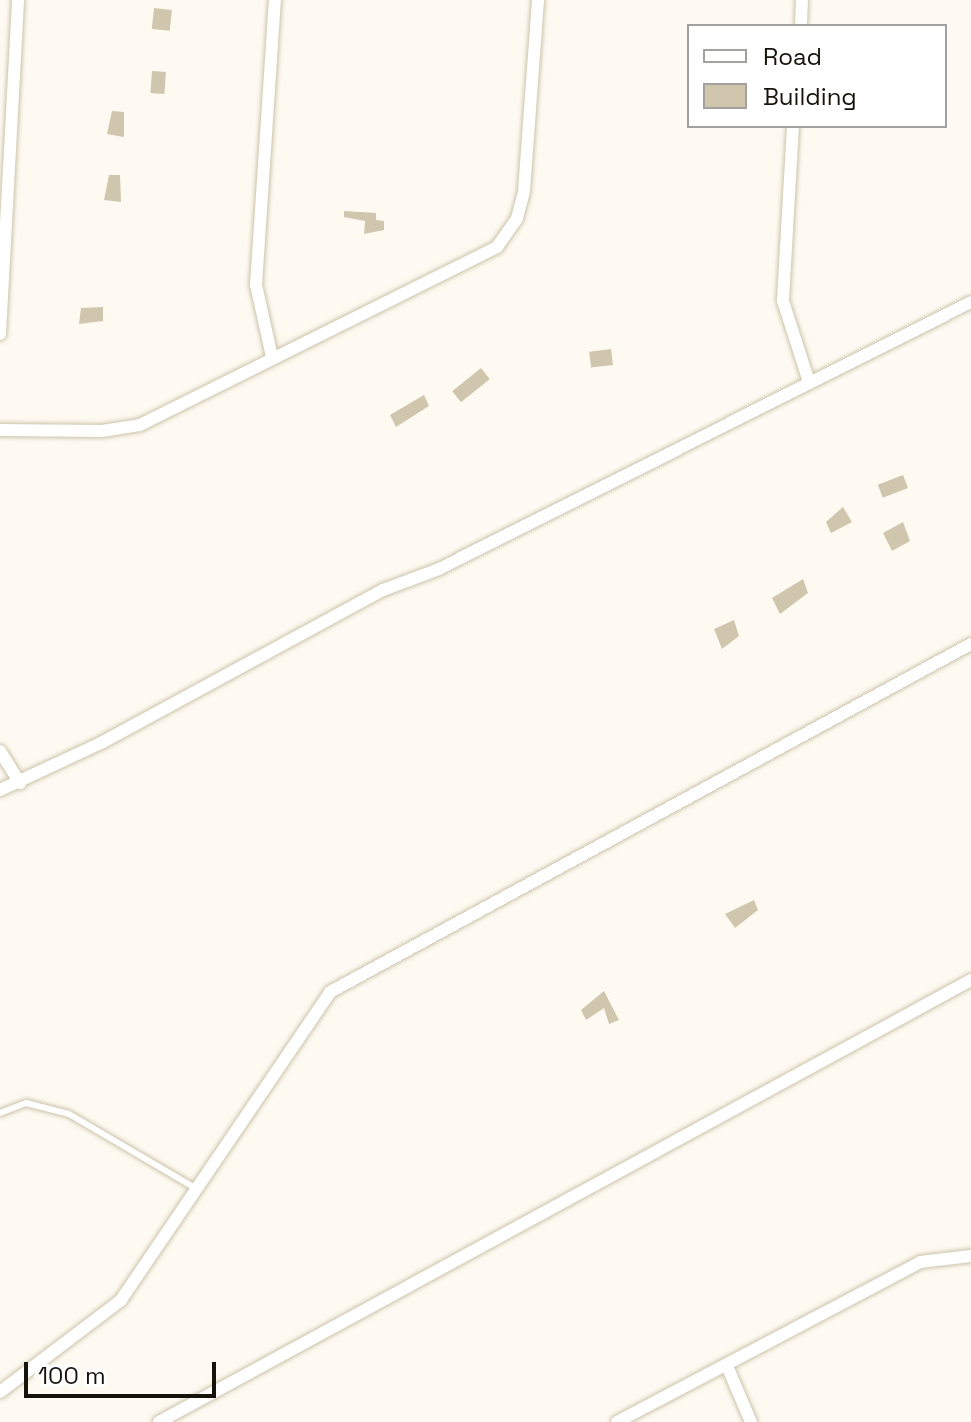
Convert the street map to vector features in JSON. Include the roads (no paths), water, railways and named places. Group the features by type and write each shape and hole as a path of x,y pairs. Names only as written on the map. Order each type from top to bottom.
{"street":[{"path":"0,334 6,114 18,0"},
{"path":"272,357 256,285 275,0"},
{"path":"0,430 102,431 140,425 497,247 517,218 524,191 538,0"},
{"path":"801,24 802,0"},
{"path":"793,128 783,301 809,382"},
{"path":"0,790 20,783 383,590 439,569 971,302"},
{"path":"0,1392 121,1300 330,992 971,644"},
{"path":"0,751 20,783"},
{"path":"159,1422 971,980"},
{"path":"617,1422 920,1262 971,1256"},
{"path":"727,1366 751,1422"}],"lane":[{"path":"0,1113 26,1103 69,1114 197,1189"}]}
